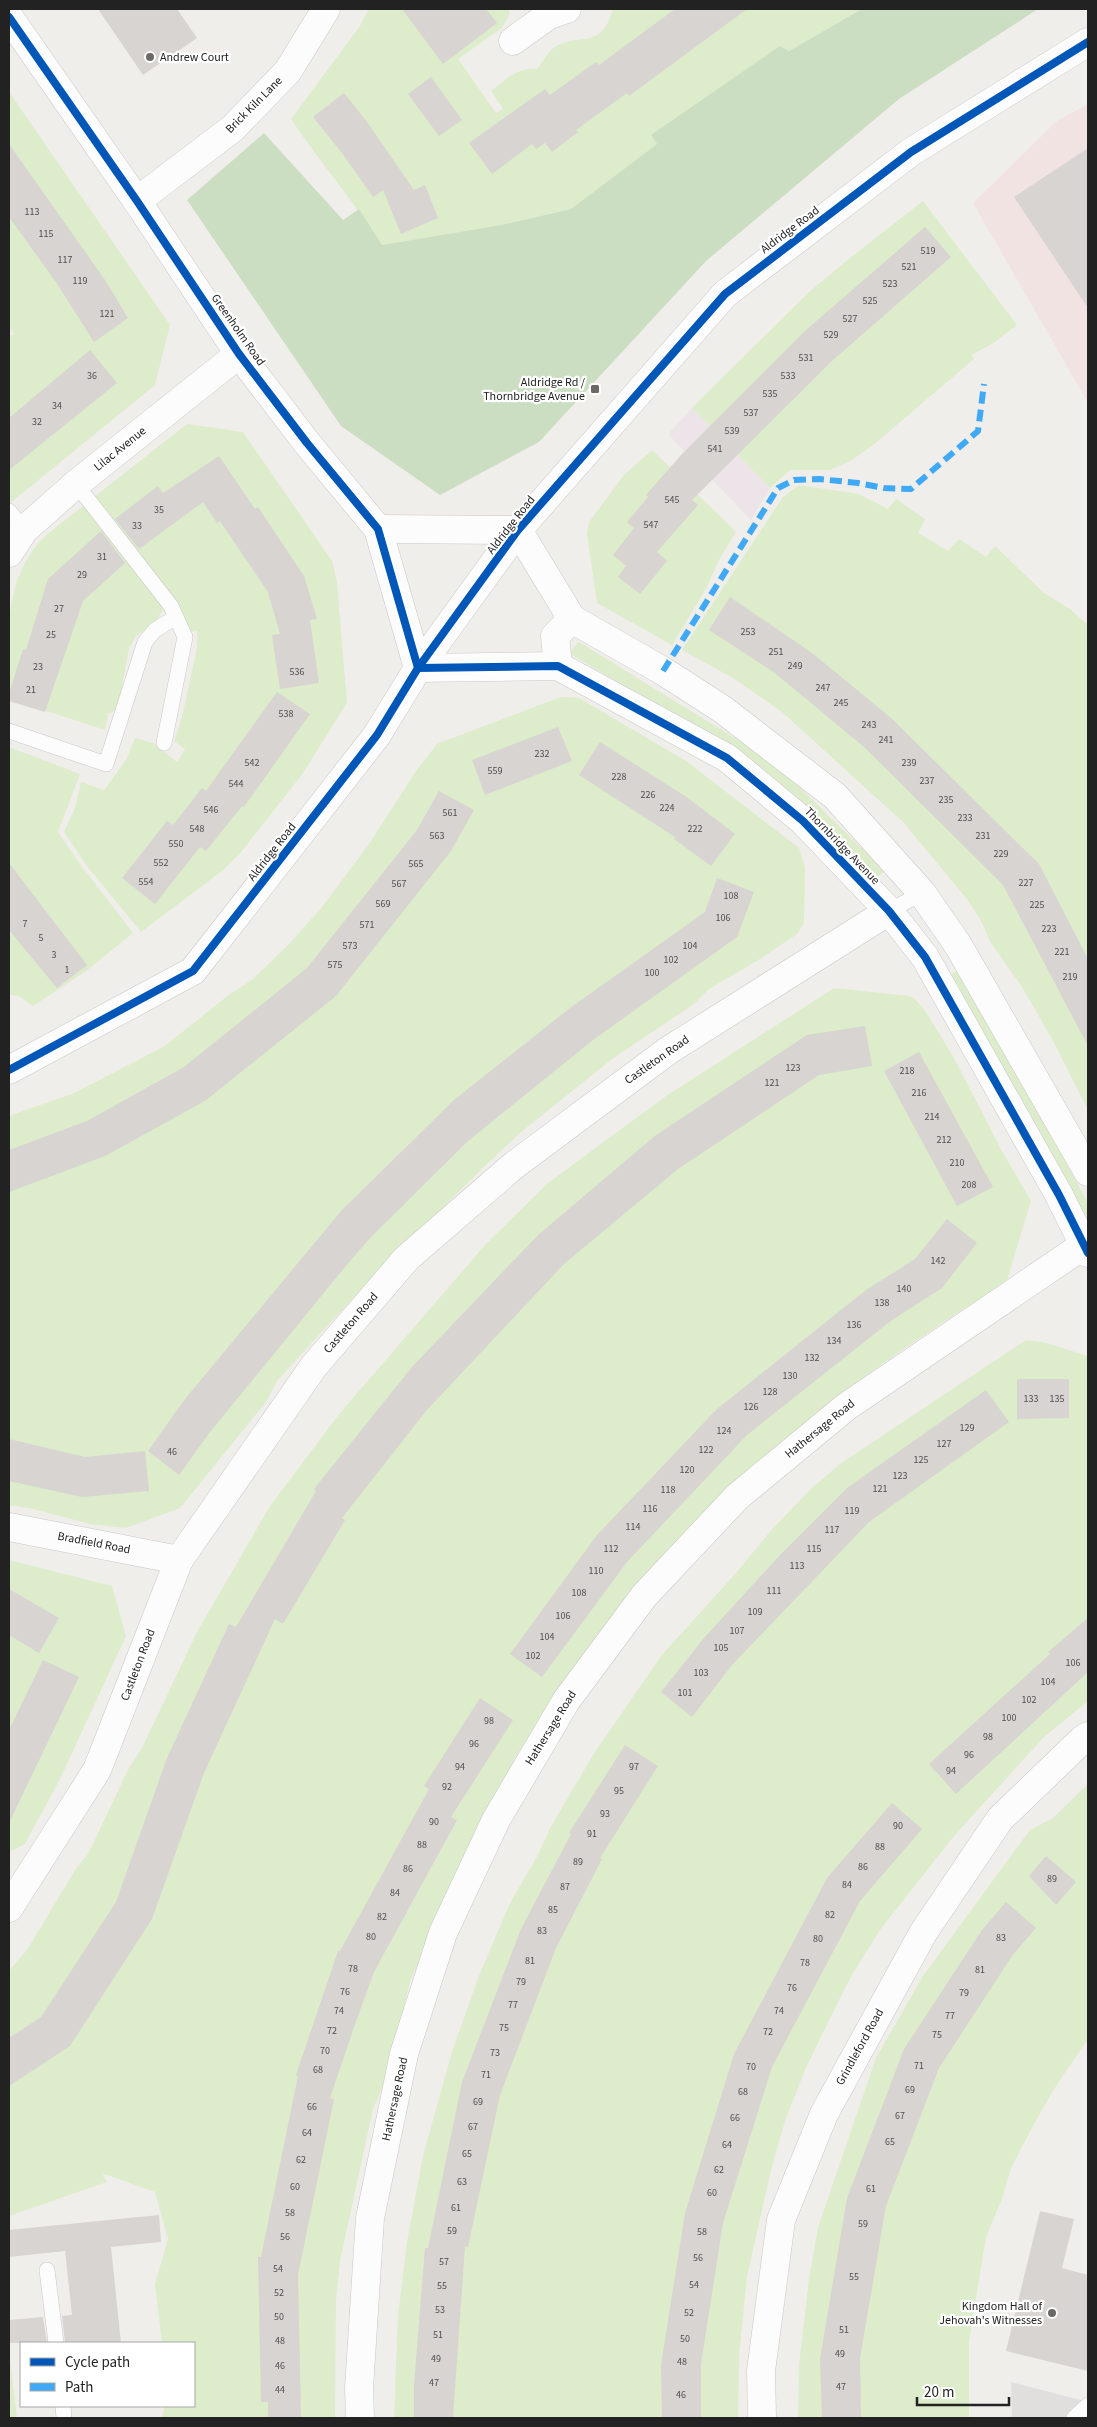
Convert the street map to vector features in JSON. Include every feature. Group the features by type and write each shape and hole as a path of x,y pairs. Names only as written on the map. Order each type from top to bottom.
{"street":[{"name":"Brick Kiln Lane","path":"137,201 233,128 288,71 326,9"},
{"path":"513,41 553,11"},
{"name":"Greenholm Road","path":"9,17 137,201 239,354 307,444 378,529 418,668"},
{"name":"Aldridge Road","path":"10,1067 193,971 377,735 418,668 518,530 725,294 911,152 1088,42"},
{"name":"Lilac Avenue","path":"9,552 16,521 76,484 239,354"},
{"path":"378,529 518,530 572,619 663,671 722,709 835,796 922,893 958,946 1088,1172"},
{"path":"558,666 555,636 572,619"},
{"name":"Thornbridge Avenue","path":"418,668 558,666 727,758 803,821 889,911 925,957 1087,1247"},
{"name":"Castleton Road","path":"9,1908 97,1770 180,1560 314,1366 407,1258 513,1166 669,1050 889,911"},
{"name":"Hathersage Road","path":"360,2418 359,2388 370,2218 404,2054 442,1933 496,1820 566,1701 644,1596 737,1497 846,1406 1087,1247"},
{"name":"Bradfield Road","path":"9,1526 180,1560"},
{"name":"Grindleford Road","path":"762,2418 761,2371 781,2220 824,2114 922,1933 1000,1819 1088,1736"}],"lane":[{"path":"76,484 171,606 185,637 164,743"},
{"path":"9,731 106,764 145,642 155,630 176,617"},
{"path":"889,911 922,893"},
{"path":"47,2270 56,2342"},
{"path":"1074,2418 1088,2405"}],"shaded area":[{"path":"1088,104 1088,403 973,203 1057,121"},
{"path":"692,408 770,488 751,520 668,434"},
{"path":"1011,2382 1088,2402 1088,2418 1012,2418"}],"green space":[{"path":"369,9 508,9 510,13 502,28 458,59 496,113 503,109 491,91 518,72 537,69 555,47 574,40 596,36 608,22 613,9 862,9 789,51 780,46 652,135 657,144 571,209 501,225 382,245 291,119 360,26"},
{"path":"862,9 1038,9 899,99 706,261 539,442 440,495 341,426 187,200 264,133 343,220 359,209 382,245 501,225 571,209 657,144 651,135 780,46 789,51"},
{"path":"9,92 170,325 155,385 9,504 9,336 14,335 9,325"},
{"path":"923,201 1017,325 992,344 971,355 974,359 872,446 852,460 830,470 790,470 770,488 692,408 809,292"},
{"path":"187,424 243,432 332,561 337,582 347,703 301,776 241,852 222,871 141,932 87,866 64,832 75,808 81,782 104,790 126,760 135,738 153,743 177,762 185,749 174,741 181,719 195,656 197,631 190,632 94,497"},
{"path":"652,450 736,532 719,560 707,587 672,645 597,603 587,534 589,522 624,475"},
{"path":"799,485 859,494 888,509 896,499 925,519 918,533 948,551 959,539 986,557 995,546 1044,593 1070,609 1088,625 1088,1110 1052,1039 1022,987 991,943 980,919 966,898 904,823 782,712 733,678 682,650 783,497"},
{"path":"84,505 164,608 155,623 136,636 129,648 119,703 116,710 108,714 105,730 9,699 8,639 12,599 17,580 25,562 37,545"},
{"path":"579,642 775,763 885,871 875,878 752,762 569,653"},
{"path":"561,697 579,698 686,761 799,848 805,868 804,923 797,934 760,959 709,989 694,1004 612,1059 520,1133 380,1269 277,1381 266,1402 180,1508 126,1528 90,1524 33,1509 9,1505 9,1116 74,1093 166,1045 230,994 252,980 290,943 322,907 369,844 416,771 437,744"},
{"path":"9,747 80,774 58,832 133,933 86,971 33,1006 20,997 9,994"},
{"path":"960,969 1088,1203 1088,1214 1083,1218 950,975"},
{"path":"834,988 910,996 926,1012 954,1058 1002,1151 1031,1201 1006,1283 917,1340 831,1402 539,1722 516,1756 410,1981 399,2030 383,2086 373,2109 340,2261 336,2301 335,2418 162,2418 165,2407 195,2407 195,2342 162,2342 155,2284 168,2239 155,2192 102,2173 107,2182 9,2216 9,1971 27,1950 75,1870 88,1854 129,1768 142,1748 197,1632 270,1506 340,1413 486,1244 548,1183 666,1096"},
{"path":"1026,1340 1043,1342 1088,1356 1088,1701 1044,1737 954,1836 880,1930 839,2000 805,2070 785,2121 772,2166 747,2277 739,2355 738,2418 394,2418 398,2316 407,2242 423,2156 452,2052 478,1978 510,1903 539,1853 550,1828 593,1755 661,1656 736,1573 774,1527 813,1487 840,1464"},
{"path":"9,1560 112,1586 126,1636 61,1777 25,1844 9,1852"},
{"path":"1088,1784 1088,2039 1054,2089 1011,2168 1003,2196 986,2237 969,2341 969,2418 798,2418 799,2365 809,2279 818,2227 876,2058 923,1976 1030,1830 1053,1818"},
{"path":"9,2350 17,2418 9,2418"}],"building":[{"name":"Andrew Court","path":"98,9 177,9 197,38 143,75"},
{"path":"402,9 486,9 497,23 443,64"},
{"path":"675,9 747,9 629,96 627,93 576,130 578,132 552,152 545,143 536,149 532,144 492,174 469,143 545,89 550,95 596,62 599,65"},
{"path":"431,77 462,120 439,136 408,94"},
{"path":"344,93 367,122 414,190 425,185 438,218 401,234 383,190 373,197 342,153 313,117"},
{"path":"9,144 105,280 128,318 94,342 56,282 9,217"},
{"path":"1088,148 1088,308 1014,197"},
{"path":"925,227 951,257 832,361 692,500 698,505 657,552 667,561 640,594 618,577 626,566 613,555 634,528 627,522 648,497 646,495 681,455 806,330"},
{"path":"90,350 117,383 9,470 9,418"},
{"path":"219,456 255,509 258,507 304,576 317,619 310,620 319,683 280,689 272,635 280,634 268,592 220,521 217,523 203,502 139,549 115,519 158,486 163,493"},
{"path":"101,531 125,563 83,601 45,712 9,701 9,694 23,649 26,650 48,579"},
{"path":"730,597 812,653 890,717 1039,864 1088,959 1088,1046 1003,885 864,747 775,673 709,630"},
{"path":"277,692 310,714 244,807 242,806 206,851 200,847 155,904 122,878 167,821 173,825 202,788 206,791"},
{"path":"558,727 572,761 485,795 472,760"},
{"path":"600,742 688,798 735,834 711,866 674,839 675,837 579,775"},
{"path":"439,791 474,810 451,851 336,996 205,1101 105,1156 9,1192 9,1150 87,1121 184,1067 307,968 417,830"},
{"path":"9,863 87,965 57,988 9,930"},
{"path":"717,878 754,892 737,937 593,1040 468,1141 370,1238 210,1432 179,1475 148,1451 185,1399 342,1210 454,1100 570,1008 705,912"},
{"path":"865,1026 872,1066 819,1075 678,1169 564,1264 426,1411 342,1518 345,1520 283,1624 275,1619 204,1773 152,1919 70,2046 9,2086 9,2038 41,2017 116,1902 167,1758 229,1624 236,1627 316,1491 314,1489 412,1367 538,1235 656,1135 807,1035"},
{"path":"919,1052 993,1187 957,1206 884,1071"},
{"path":"947,1219 977,1243 942,1288 892,1320 747,1435 627,1562 542,1677 510,1654 597,1535 717,1409 866,1290 915,1259"},
{"path":"1017,1379 1069,1379 1069,1418 1017,1419"},
{"path":"986,1390 1009,1422 869,1522 732,1665 692,1717 661,1692 704,1638 781,1554 847,1488"},
{"path":"9,1439 85,1457 145,1451 149,1491 82,1497 9,1481"},
{"path":"9,1589 59,1618 39,1653 9,1635"},
{"path":"1088,1618 1088,1672 956,1794 929,1764 1050,1654 1048,1652"},
{"path":"43,1660 79,1677 9,1823 9,1730"},
{"path":"480,1698 513,1720 451,1817 457,1820 374,1972 354,2027 330,2098 334,2099 298,2275 301,2418 268,2418 268,2402 261,2402 258,2257 261,2257 298,2076 296,2075 338,1951 340,1951 429,1789 424,1786"},
{"path":"625,1745 658,1766 600,1858 602,1859 556,1948 500,2095 468,2247 465,2246 453,2418 414,2418 414,2385 425,2248 428,2248 462,2082 521,1929 571,1834 569,1833"},
{"path":"892,1803 922,1829 860,1901 772,2067 723,2223 701,2364 701,2418 662,2418 661,2365 685,2213 734,2054 827,1878"},
{"path":"1046,1856 1076,1882 1056,1905 1029,1876"},
{"path":"1006,1902 1036,1928 1012,1956 939,2068 886,2206 860,2358 861,2418 822,2418 820,2359 847,2198 904,2049 982,1930"},
{"name":"Kingdom Hall of Jehovah's Witnesses","path":"1040,2211 1074,2219 1062,2268 1088,2275 1088,2371 1006,2351"},
{"path":"159,2215 161,2242 111,2247 121,2342 65,2342 62,2316 72,2315 65,2251 9,2257 9,2230"},
{"path":"43,2317 47,2342 9,2343 9,2320"}],"marked path":[{"path":"663,671 778,488 794,480 819,479 884,488 911,489 978,431 984,384"}],"cycle path":[{"path":"9,17 137,201 239,354 307,443 378,529 418,668 558,666 727,758 803,821 889,911 925,957 1059,1195 1088,1253"},
{"path":"9,1070 193,971 377,735 418,668 518,530 725,294 911,152 1088,42"}],"place":[{"name":"Andrew Court","path":"150,57"},
{"name":"Aldridge Rd / Thornbridge Avenue","path":"595,389"},
{"name":"Kingdom Hall of Jehovah's Witnesses","path":"1052,2313"}]}
